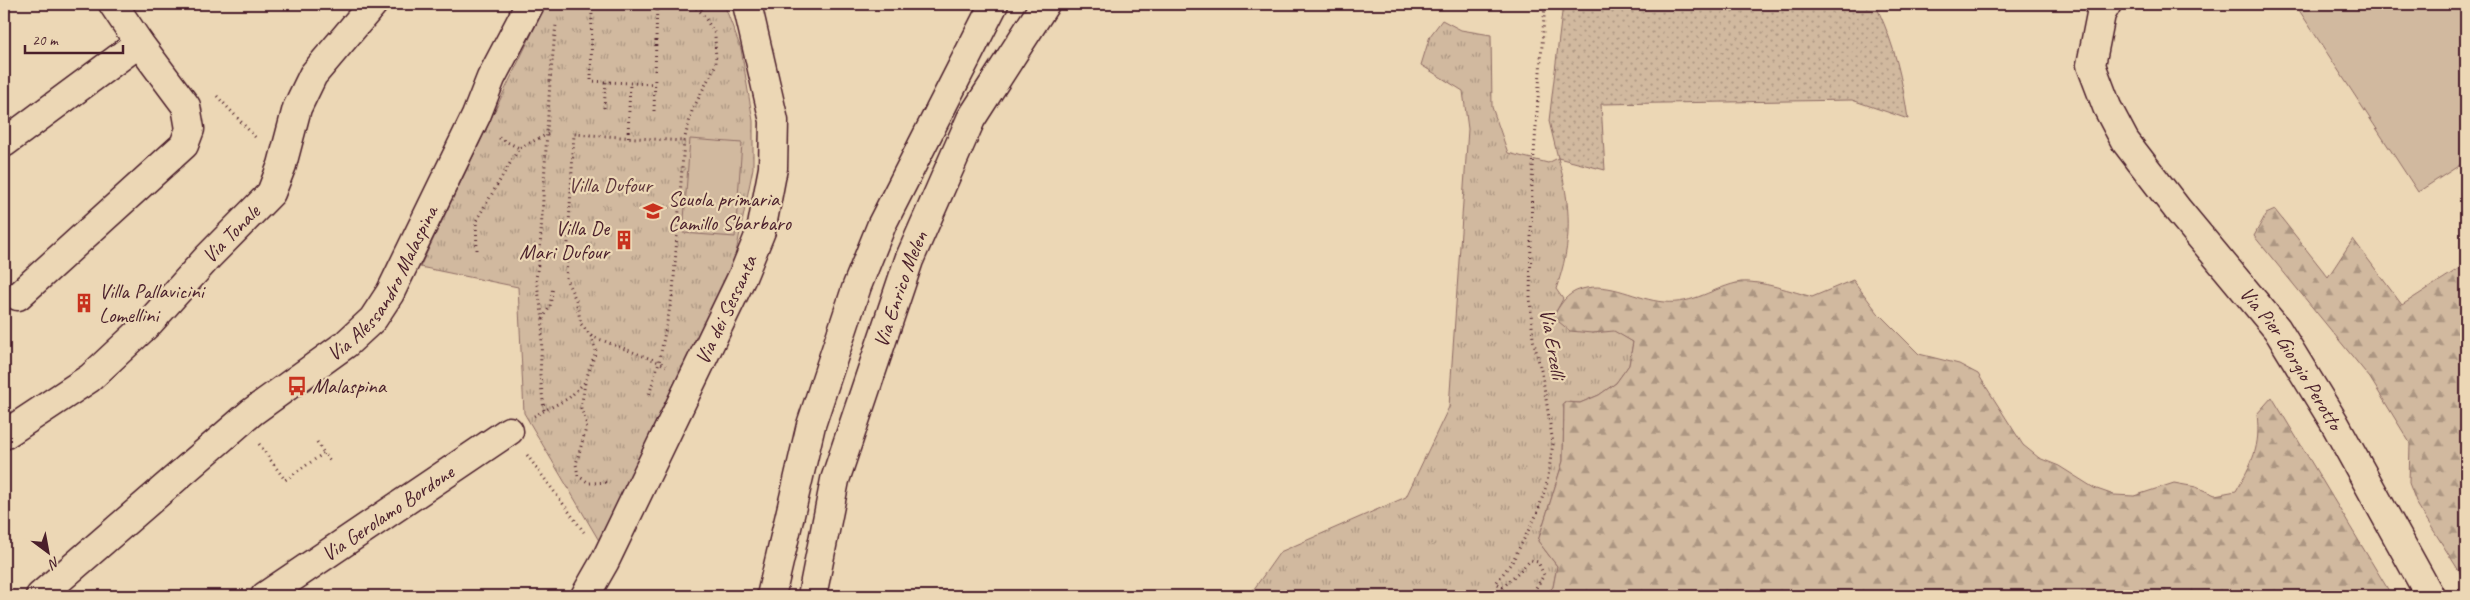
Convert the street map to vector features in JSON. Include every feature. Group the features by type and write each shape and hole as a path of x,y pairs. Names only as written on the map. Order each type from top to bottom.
{"main road":[{"path":"18,296 184,145 190,129 186,106 139,43 113,4"},
{"name":"Via Tonale","path":"4,435 90,378 150,322 208,257 271,192 282,165 298,108 313,75 374,4"},
{"name":"Via Alessandro Malaspina","path":"40,596 252,412 346,344 373,319 390,293 476,116 491,78 530,4"},
{"name":"Via dei Sessanta","path":"585,596 605,561 743,275 761,232 773,168 774,121 748,4"},
{"path":"915,162 994,4"},
{"path":"915,162 1033,4"},
{"name":"Via Enrico Melen","path":"812,596 835,480 909,260 971,119 1045,4"},
{"name":"Via Pier Giorgio Perotto","path":"2107,4 2100,14 2091,65 2107,106 2125,141 2178,210 2276,329 2334,422 2430,596"},
{"path":"4,143 139,43"},
{"name":"Via Enrico Melen","path":"771,596 811,425 857,286 882,224 915,162"},
{"name":"Via Gerolamo Bordone","path":"265,596 509,431"}],"path":[{"path":"592,4 591,82 655,84"},
{"path":"654,111 657,4"},
{"path":"666,334 673,292 684,141 692,111 716,64 715,34 702,13 691,4"},
{"path":"701,4 702,13"},
{"name":"Via Erzelli","path":"1531,596 1544,575 1538,562 1531,560 1503,587 1496,582 1512,562 1537,514 1547,483 1553,443 1545,391 1533,339 1530,298 1532,181 1546,4"},
{"path":"544,410 540,375 543,319 536,278 556,15"},
{"path":"604,108 606,82"},
{"path":"628,137 630,83"},
{"path":"477,250 476,222 519,148 548,133"},
{"path":"607,484 589,483 578,476 576,464 587,425 581,408 585,382 596,351 591,336 581,324 576,300 566,279 574,134 684,141"},
{"path":"543,319 550,306 553,286"},
{"path":"591,336 659,362"},
{"path":"585,382 569,398 544,410 509,431 605,561"},
{"path":"317,442 331,462"},
{"path":"285,480 324,453"}],"green space":[{"name":"Villa Dufour","path":"546,4 724,4 741,49 753,121 753,168 732,272 601,544 524,413 518,287 420,267"},
{"path":"1563,4 1878,4 1878,10 1897,63 1908,119 1852,100 1601,104 1605,170 1558,158 1549,121"},
{"path":"2295,4 2466,4 2466,161 2418,192"},
{"path":"1442,20 1461,30 1491,35 1492,107 1508,153 1548,163 1558,158 1568,208 1568,239 1562,272 1556,289 1563,299 1553,317 1592,333 1614,330 1633,342 1629,365 1616,383 1599,395 1580,403 1564,402 1563,461 1538,541 1557,566 1553,587 1545,596 1249,596 1280,552 1406,497 1449,407 1468,129 1463,91 1421,65 1430,36"},
{"path":"690,139 742,143 735,237 683,233"},
{"path":"2275,210 2328,277 2353,239 2402,305 2466,264 2466,582 2417,504 2409,483 2410,443 2370,378 2254,236 2266,214"},
{"path":"1853,280 1878,313 1919,354 1959,364 1978,374 2023,445 2039,458 2059,466 2094,488 2114,495 2134,496 2174,483 2196,487 2215,495 2236,491 2247,472 2254,454 2258,436 2257,414 2272,397 2392,596 1545,596 1553,587 1557,566 1538,541 1563,461 1564,402 1580,403 1599,395 1616,383 1629,365 1633,342 1614,331 1592,333 1570,331 1553,317 1564,300 1572,293 1582,289 1603,287 1654,301 1675,302 1694,298 1741,282 1776,287 1812,297"}],"place":[{"name":"Scuola primaria Camillo Sbarbaro","path":"653,211"},
{"name":"Villa De Mari Dufour","path":"624,240"},
{"name":"Villa Pallavicini Lomellini","path":"84,303"},
{"name":"Malaspina","path":"297,386"}]}
